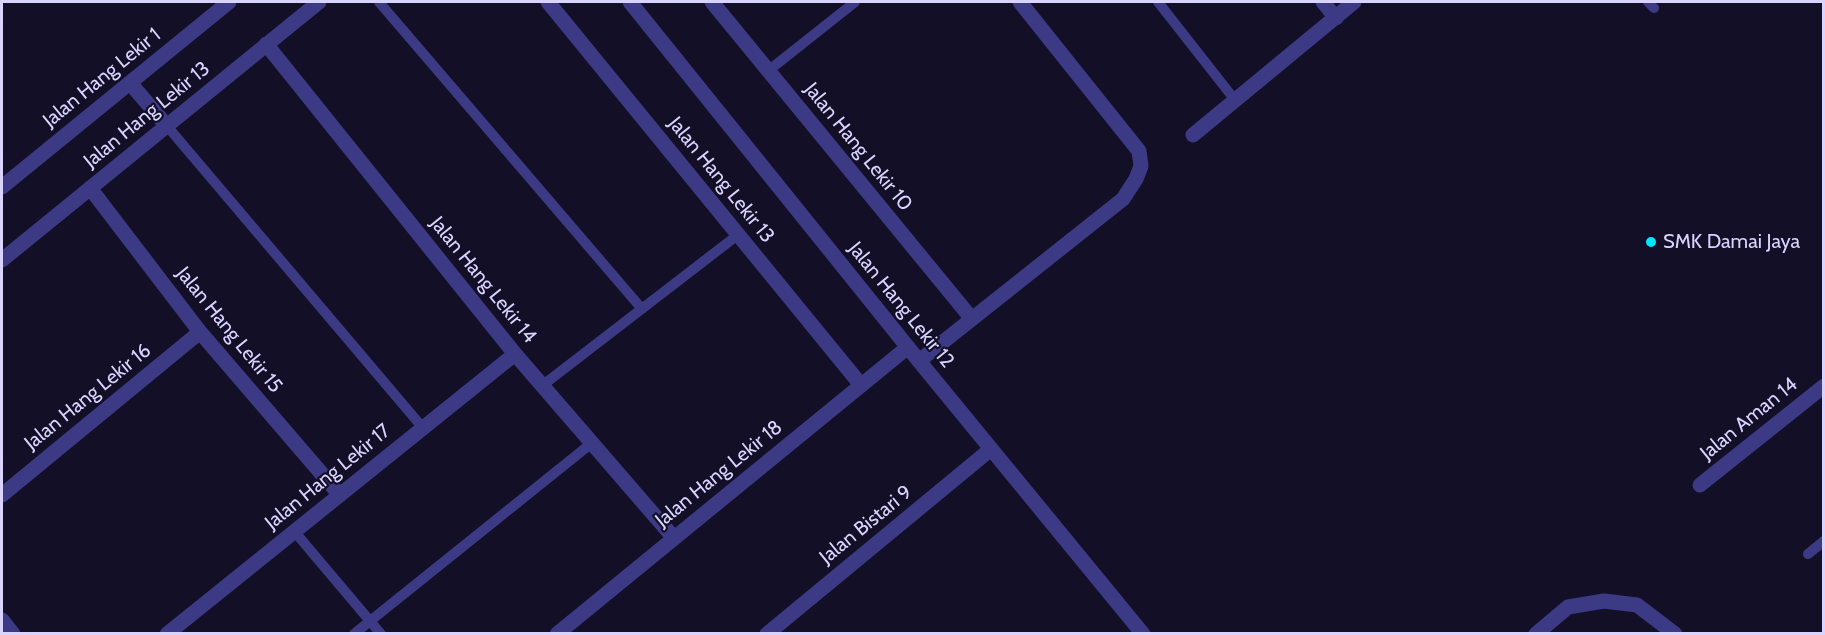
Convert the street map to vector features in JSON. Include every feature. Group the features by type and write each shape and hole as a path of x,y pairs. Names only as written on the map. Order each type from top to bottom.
{"street":[{"name":"Jalan Hang Lekir 1","path":"2,188 229,2"},
{"name":"Jalan Hang Lekir 13","path":"2,260 318,2"},
{"name":"Jalan Hang Lekir 13","path":"548,2 861,385"},
{"name":"Jalan Hang Lekir 12","path":"630,2 919,361 1143,633"},
{"name":"Jalan Hang Lekir 10","path":"712,2 972,319"},
{"path":"919,361 1123,199 1136,179 1141,166 1139,151 1020,2"},
{"path":"1323,2 1336,18"},
{"path":"1193,135 1354,2"},
{"name":"Jalan Hang Lekir 14","path":"266,44 515,354 674,538"},
{"path":"130,83 167,126"},
{"name":"Jalan Hang Lekir 15","path":"90,188 200,332 340,495"},
{"name":"Jalan Hang Lekir 16","path":"2,495 200,332"},
{"name":"Jalan Hang Lekir 18","path":"557,633 908,347"},
{"name":"Jalan Hang Lekir 17","path":"167,633 515,354"},
{"name":"Jalan Aman 14","path":"1700,485 1824,386"},
{"name":"Jalan Bistari 9","path":"767,633 991,449"},
{"path":"1536,633 1568,607 1604,601 1637,605 1674,633"},
{"path":"2,620 13,633"}],"lane":[{"path":"379,2 642,309"},
{"path":"768,71 855,2"},
{"path":"1158,2 1235,100"},
{"path":"167,126 423,428"},
{"path":"543,385 739,234"},
{"path":"354,633 593,442"},
{"path":"294,531 381,633"},
{"path":"1808,554 1824,541"}],"place":[{"name":"SMK Damai Jaya","path":"1651,242"}]}
